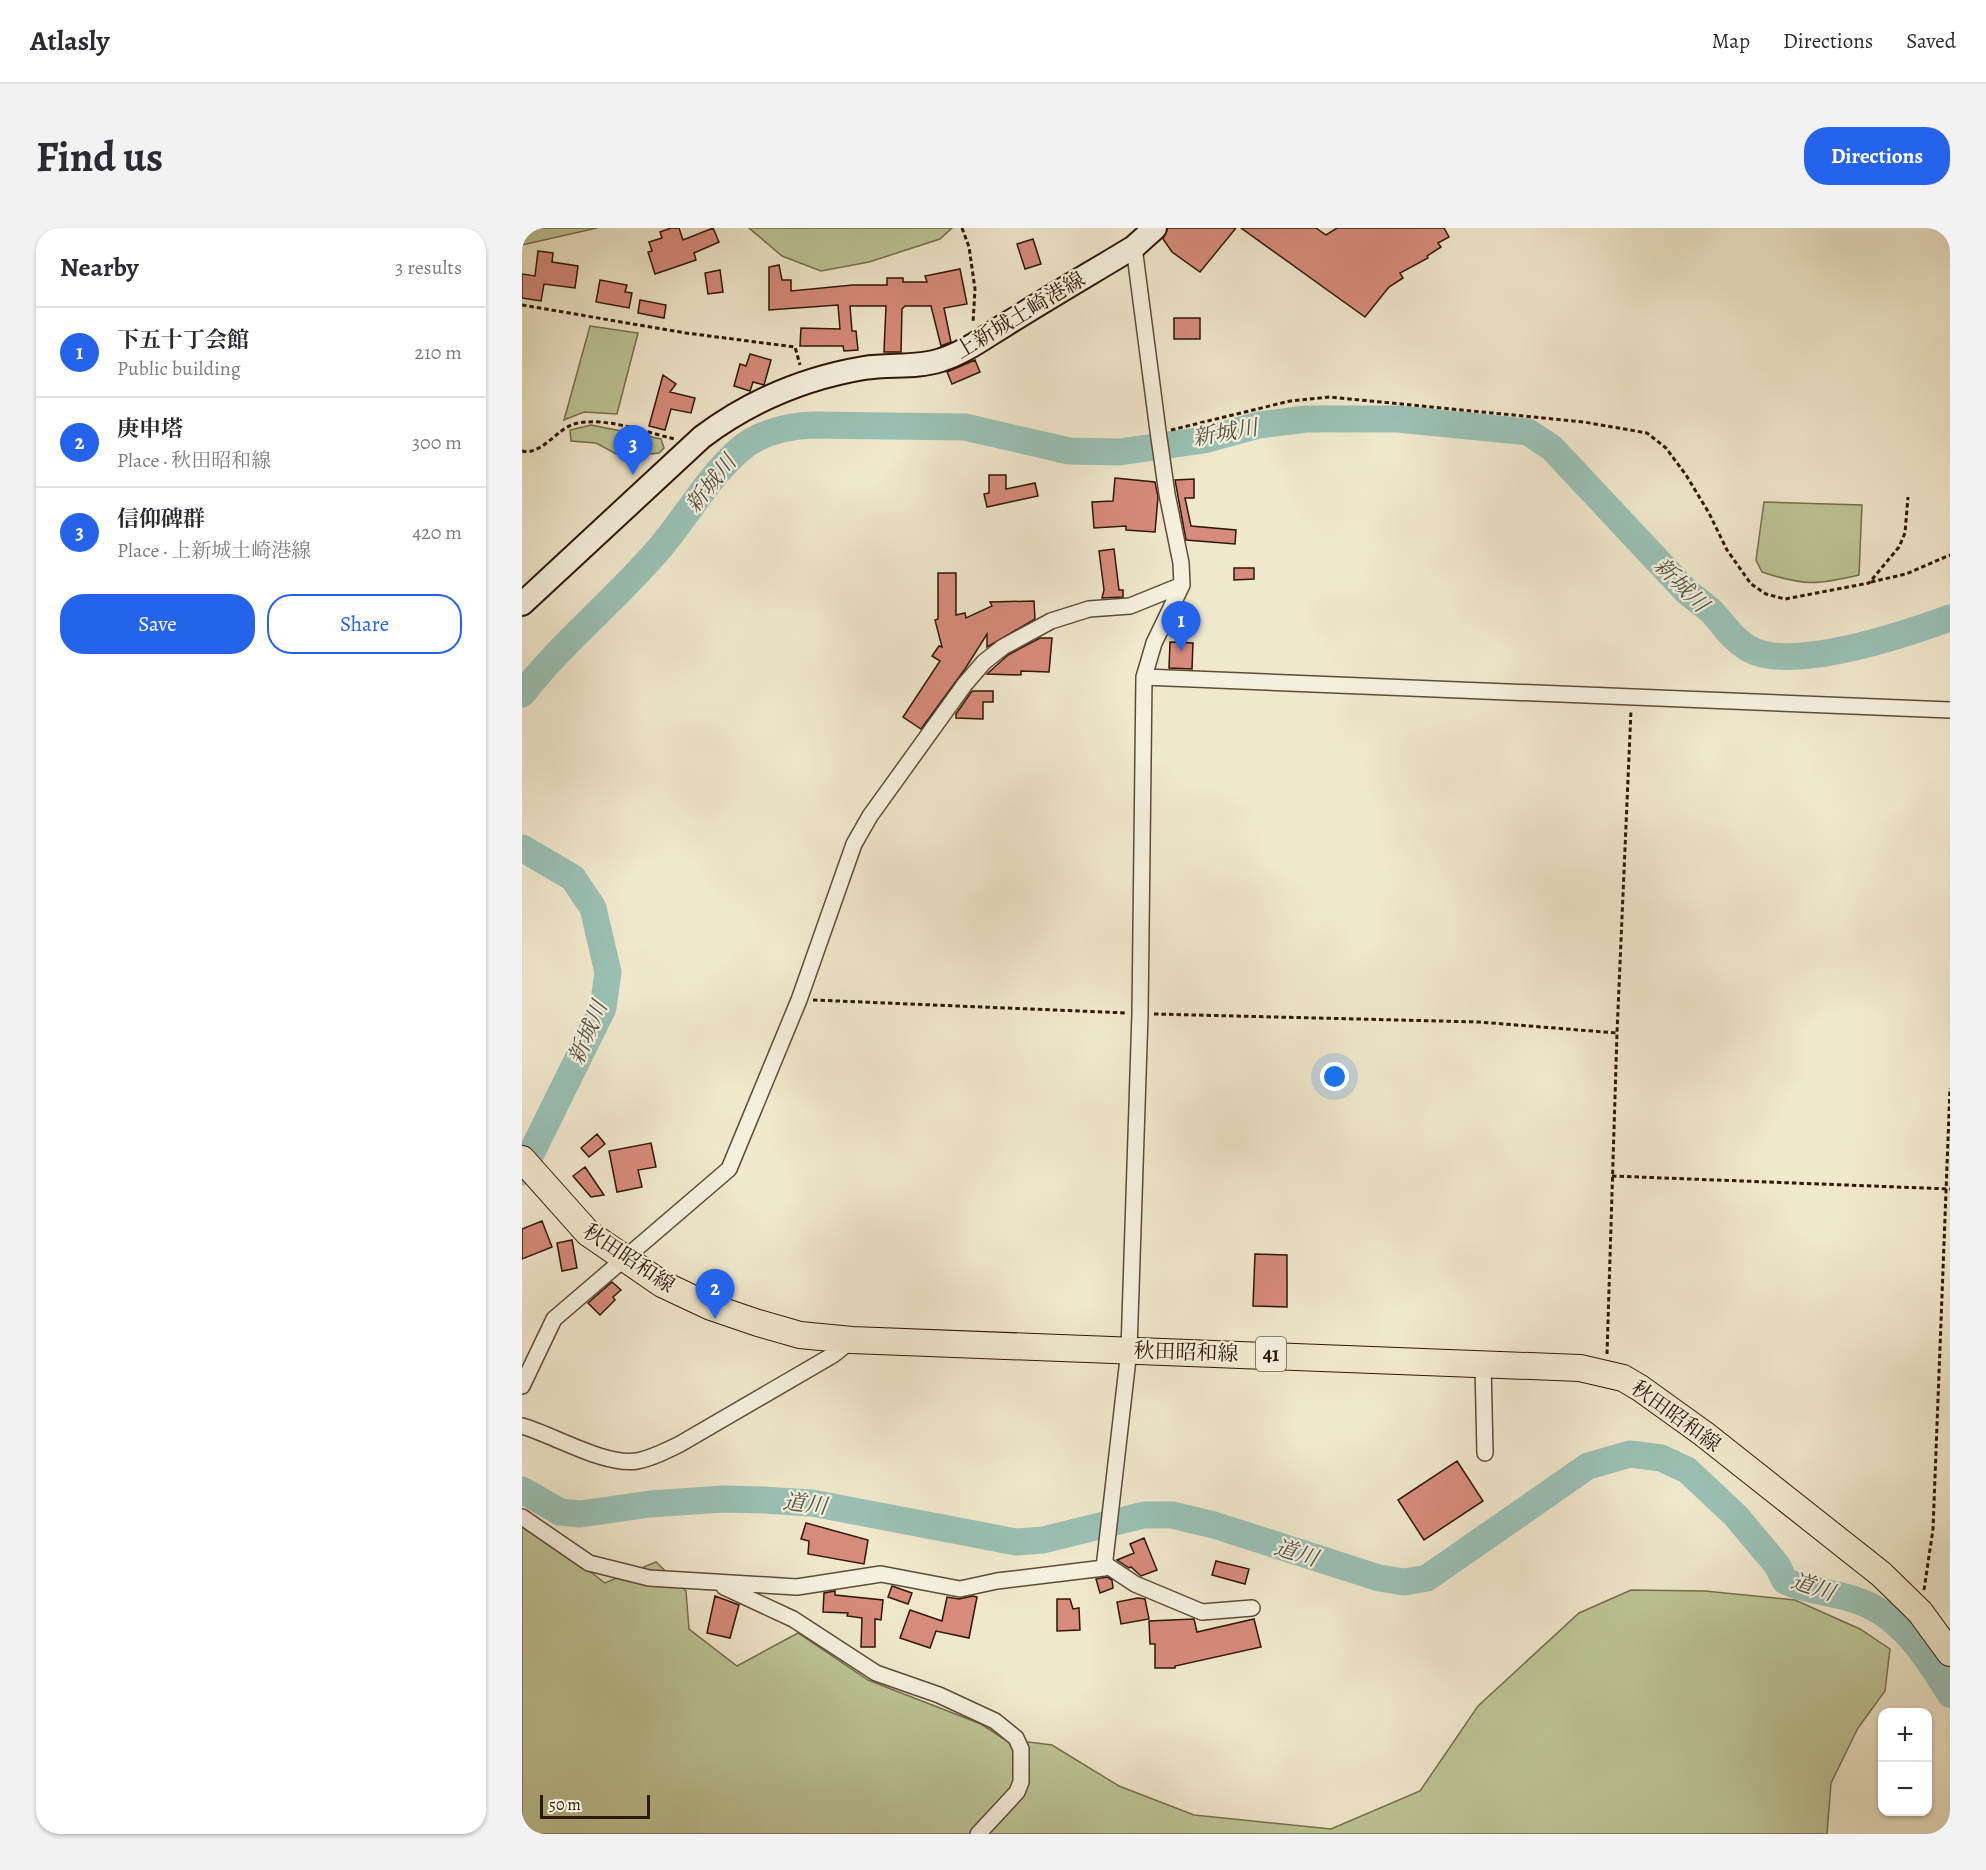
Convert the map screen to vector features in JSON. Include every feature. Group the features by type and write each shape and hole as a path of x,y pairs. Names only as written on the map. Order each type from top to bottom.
{"main road":[{"name":"上新城土崎港線","path":"522,604 693,445 723,421 804,382 867,368 925,364 942,360 976,343 1134,247 1155,228"},
{"name":"秋田昭和線","path":"530,1168 588,1233 662,1284 711,1307 800,1335 852,1340 1580,1368 1606,1373 1641,1388 1704,1434 1881,1574 1920,1612 1950,1653"}],"street":[{"path":"522,1517 589,1563 650,1578 797,1587 881,1574 960,1589 997,1581 1104,1568 1129,1350 1140,1014 1144,677 1154,643 1182,585 1181,563 1158,431 1134,247"},
{"path":"522,1386 554,1319 729,1169 799,1000 854,844 965,684 1003,647 1051,621 1089,609 1130,606 1182,585"},
{"path":"1144,677 1950,710"},
{"path":"522,1426 610,1458 636,1461 657,1455 680,1444 833,1355 852,1340"},
{"path":"1483,1365 1485,1453"},
{"path":"1105,1564 1135,1584 1202,1612 1252,1608"},
{"path":"716,1583 793,1619 876,1673 939,1695 995,1721 1016,1738 1021,1749 1021,1782 1017,1792 978,1834"}],"path":[{"path":"962,228 969,247 975,288 972,313 976,343"},
{"path":"522,305 686,333 795,347 804,382"},
{"path":"1158,431 1290,401 1330,397 1563,420 1647,433 1666,448 1686,475 1709,513 1727,550 1750,584 1766,594 1785,599 1869,583 1906,574 1950,555"},
{"path":"522,451 527,452 546,444 559,431 574,424 597,422 693,445"},
{"path":"1869,583 1899,547 1905,533 1908,497"},
{"path":"1606,1373 1631,697"},
{"path":"799,1000 1140,1014 1479,1022 1617,1033"},
{"path":"1920,1612 1933,1529 1948,1189 1950,1088"},
{"path":"1612,1176 1948,1189"}],"green space":[{"path":"522,228 597,228 522,245"},
{"path":"749,228 952,228 940,239 869,262 821,271 782,256"},
{"path":"590,326 638,333 617,414 584,412 564,420"},
{"path":"591,425 661,439 664,448 659,453 622,457 596,443 571,441 570,430"},
{"path":"1764,502 1862,505 1859,575 1832,581 1800,582 1762,572 1756,560"},
{"path":"522,1526 554,1544 605,1583 656,1562 686,1591 689,1629 737,1666 798,1633 868,1680 981,1724 1004,1739 1052,1745 1119,1786 1194,1815 1331,1829 1420,1791 1478,1706 1579,1613 1631,1590 1705,1591 1795,1600 1860,1629 1890,1649 1885,1691 1858,1728 1831,1783 1827,1834 522,1834"}],"building":[{"path":"679,228 683,240 713,228 719,242 694,253 696,260 655,274 648,252 652,251 649,242 662,238 660,232"},
{"path":"1168,228 1236,228 1200,272 1172,252 1163,239"},
{"path":"1241,228 1316,228 1326,235 1337,228 1444,228 1449,237 1438,243 1441,247 1427,256 1428,258 1400,273 1403,278 1389,287 1365,317"},
{"path":"1033,239 1041,264 1025,269 1017,244"},
{"path":"538,251 553,253 552,262 578,266 575,288 544,284 541,301 522,298 522,274 535,276"},
{"path":"779,265 782,280 791,280 791,291 853,285 887,285 887,278 903,278 903,282 927,282 925,276 960,269 967,304 944,308 951,342 941,346 931,306 905,306 902,309 901,352 884,352 886,306 850,306 852,331 856,331 858,350 844,351 843,346 800,346 801,328 840,329 838,305 769,310 769,267"},
{"path":"720,270 723,292 708,294 705,273"},
{"path":"600,280 627,285 625,292 632,293 629,308 596,302"},
{"path":"640,300 666,305 664,318 638,313"},
{"path":"1174,318 1200,318 1200,339 1174,339"},
{"path":"750,354 771,360 764,385 753,382 750,391 734,386 740,364 746,366"},
{"path":"975,360 980,372 952,384 947,372"},
{"path":"663,375 676,384 670,392 695,398 691,413 671,409 665,430 649,426"},
{"path":"989,475 1006,475 1006,489 1035,483 1038,496 987,507 984,494 989,493"},
{"path":"1115,478 1155,482 1158,497 1155,532 1126,530 1126,526 1094,528 1092,502 1113,501"},
{"path":"1194,479 1194,498 1185,498 1191,526 1236,530 1235,544 1186,540 1175,480"},
{"path":"1114,549 1119,590 1123,590 1123,597 1102,598 1104,590 1099,551"},
{"path":"1234,568 1254,568 1254,579 1234,580"},
{"path":"938,573 956,573 956,615 965,613 966,618 992,606 990,602 1034,601 1035,619 987,647 987,634 965,669 921,729 903,717 940,661 932,656 939,646 942,647 935,620 938,619"},
{"path":"1040,638 1052,638 1049,672 1021,671 1021,675 987,674 1008,655"},
{"path":"1170,642 1193,643 1192,669 1169,668"},
{"path":"972,691 993,691 993,702 983,702 983,719 956,718 956,714"},
{"path":"597,1134 605,1144 589,1157 581,1148"},
{"path":"651,1143 656,1167 638,1170 642,1187 617,1192 609,1151"},
{"path":"585,1167 604,1195 591,1197 573,1176"},
{"path":"542,1221 552,1247 522,1259 522,1229"},
{"path":"572,1240 577,1268 562,1271 557,1243"},
{"path":"1255,1254 1287,1255 1287,1307 1253,1306"},
{"path":"612,1282 621,1290 613,1297 615,1300 600,1315 588,1303"},
{"path":"1457,1461 1483,1501 1424,1540 1398,1500"},
{"path":"806,1523 868,1540 864,1564 808,1554 809,1541 801,1539"},
{"path":"1144,1538 1157,1570 1141,1576 1131,1567 1117,1560 1134,1553 1130,1544"},
{"path":"1216,1561 1249,1569 1245,1584 1212,1575"},
{"path":"1107,1577 1112,1580 1113,1588 1100,1593 1096,1579"},
{"path":"892,1586 912,1593 908,1604 888,1597"},
{"path":"835,1591 835,1595 883,1600 881,1620 875,1619 875,1647 861,1647 862,1618 847,1616 848,1613 823,1612 824,1593"},
{"path":"715,1596 739,1605 730,1638 707,1633"},
{"path":"947,1597 959,1599 977,1597 969,1638 936,1631 930,1648 900,1638 910,1610 942,1621"},
{"path":"1057,1599 1070,1599 1073,1609 1079,1608 1080,1630 1057,1631"},
{"path":"1145,1599 1149,1619 1121,1624 1117,1602"},
{"path":"1194,1619 1197,1632 1254,1619 1261,1647 1175,1666 1175,1668 1155,1668 1155,1644 1150,1644 1149,1621"}],"waterway":[{"name":"新城川","path":"522,694 553,658 651,558 714,477 737,452 763,435 793,427 813,425 965,427 1069,451 1119,452 1204,440 1259,425 1306,419 1398,419 1528,432 1552,448 1686,591 1711,611 1731,635 1746,647 1765,654 1789,657 1817,654 1877,642 1950,618"},
{"name":"新城川","path":"522,848 573,878 593,908 608,972 603,1008 522,1172"},
{"name":"道川","path":"522,1490 560,1512 580,1514 650,1504 723,1499 812,1503 1016,1542 1043,1540 1144,1515 1172,1515 1214,1525 1379,1578 1404,1582 1427,1578 1588,1466 1630,1454 1661,1458 1687,1470 1736,1516 1777,1565 1785,1581 1803,1588 1861,1602 1876,1609 1902,1628 1923,1653 1950,1694"}],"place":[{"name":"信仰碑群","path":"633,475"},
{"name":"下五十丁会館","path":"1181,651"},
{"name":"庚申塔","path":"715,1319"}]}
